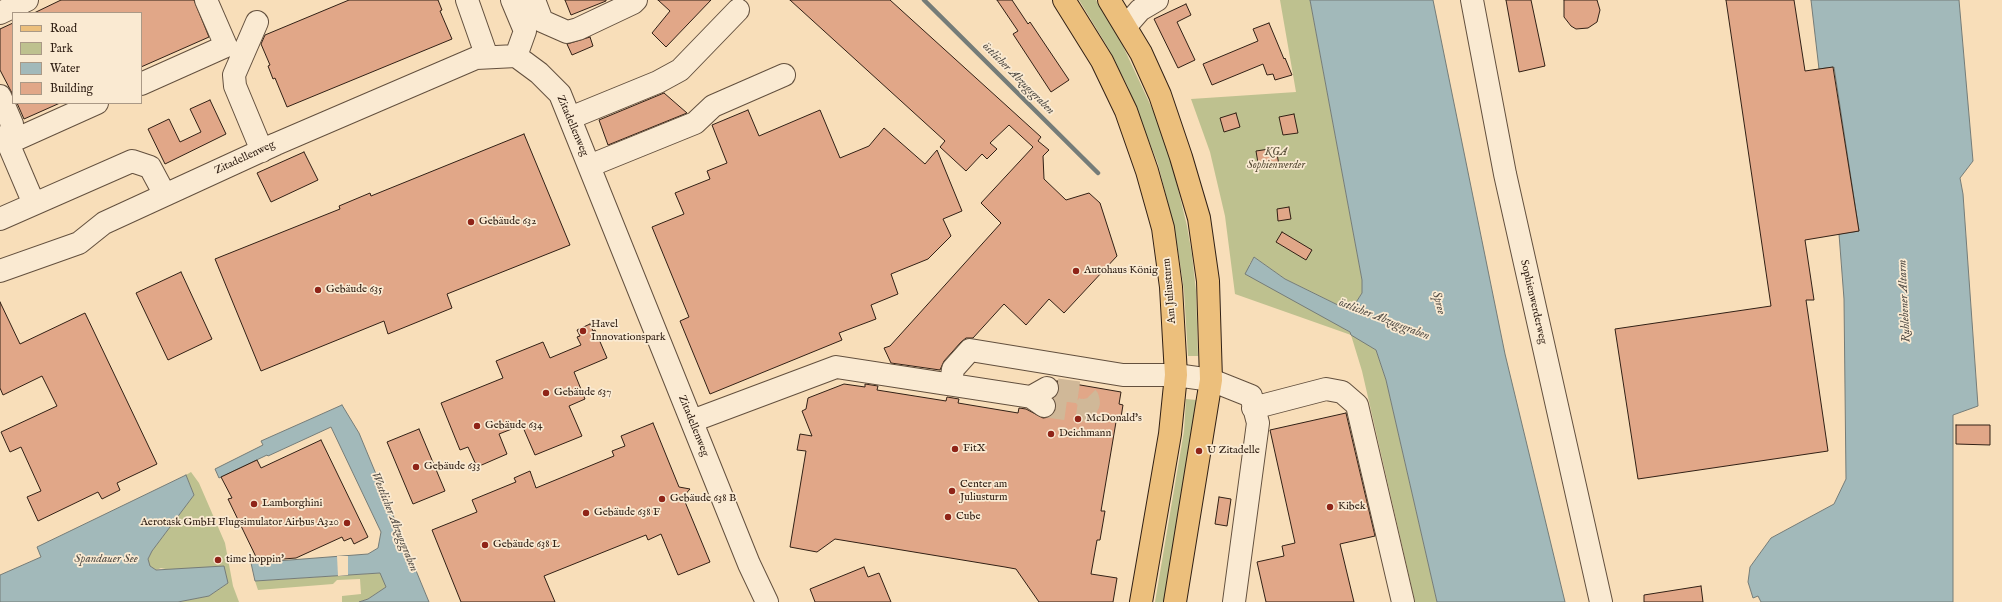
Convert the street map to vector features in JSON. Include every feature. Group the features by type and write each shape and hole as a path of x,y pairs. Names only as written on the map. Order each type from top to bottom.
{"main road":[{"name":"Am Juliusturm","path":"1064,0 1089,38 1126,111 1147,171 1162,228 1171,287 1176,375 1170,434 1142,602"},
{"path":"1109,0 1141,53 1160,95 1181,157 1199,218 1208,281 1211,380 1175,602"}],"street":[{"path":"0,13 27,0"},
{"path":"142,84 226,46 206,0"},
{"path":"466,0 487,58"},
{"path":"512,0 525,31 516,56"},
{"path":"534,0 542,21 566,32 578,29 633,3 636,0"},
{"path":"1126,26 1140,10 1157,0"},
{"name":"Sophienwerderweg","path":"1472,0 1505,174 1601,602"},
{"path":"570,118 658,82 680,70 738,10"},
{"path":"257,22 234,75 235,86 262,150"},
{"name":"Zitadellenweg","path":"0,271 79,243 104,223 262,150 476,58 516,56 539,73 560,94 749,564 768,602"},
{"path":"589,166 696,123 713,106 784,75"},
{"path":"0,96 12,124 8,143 34,204"},
{"path":"8,143 95,104"},
{"path":"0,219 132,161 150,166 165,195"},
{"path":"951,383 953,369 970,350 1123,375 1176,375 1211,380 1250,396 1258,423 1234,602"},
{"path":"692,421 836,367 1041,397"},
{"path":"1254,408 1326,389 1342,392 1357,405 1402,602"}],"green space":[{"path":"1079,0 1096,0 1122,44 1157,119 1171,160 1187,226 1192,255 1196,291 1198,356 1188,356 1184,291 1179,257 1174,227 1158,164 1128,87 1110,51"},
{"name":"KGA Sophienwerder","path":"1280,0 1310,0 1362,280 1362,293 1355,304 1344,308 1285,279 1254,257 1249,265 1376,350 1386,380 1437,602 1415,602 1362,371 1351,335 1235,294 1225,216 1210,152 1191,99 1296,92"},
{"path":"1186,399 1197,400 1164,602 1155,602 1184,431"},
{"path":"191,472 199,483 225,543 233,586 239,602 178,602 209,596 228,583 161,568 156,570 150,566 148,559 152,551 194,495 186,475"},
{"path":"381,573 386,587 368,599 359,602 342,602 342,596 361,594 360,579 337,580 333,584 258,590 255,581"}],"water":[{"name":"Spree","path":"1310,0 1433,0 1505,354 1565,602 1437,602 1386,380 1376,350 1351,335 1350,332 1245,274 1254,257 1285,279 1344,308 1355,304 1362,293 1362,280"},
{"name":"Ruhlebener Altarm","path":"1811,0 1959,0 1973,161 1960,178 1963,194 1978,406 1953,415 1953,602 1761,602 1758,596 1753,598 1748,582 1750,567 1771,538 1834,504 1846,479 1844,299 1839,234 1859,231 1834,67 1819,69"},
{"name":"Westlicher Abzugsgraben","path":"342,405 359,433 429,602 359,602 368,599 386,587 380,573 255,581 251,563 368,554 378,548 381,532 331,427 219,478 215,469 263,445 261,441"},
{"name":"Spandauer See","path":"186,475 194,495 152,551 148,559 150,566 156,570 224,566 228,583 209,596 178,602 0,602 0,575 41,557 37,547"}],"pier":[{"path":"337,556 348,556 348,575 338,576"}],"building":[{"path":"61,0 194,0 209,37 142,67 142,12 36,12"},
{"path":"349,0 438,0 442,10 440,11 452,39 287,107 275,78 273,79 268,66 270,65 261,44 265,35"},
{"path":"565,0 606,0 606,1 571,15"},
{"path":"658,0 711,0 666,47 652,33 670,11"},
{"path":"790,0 890,0 1041,137 1038,141 1049,150 1043,156 1044,179 1066,200 1089,193 1100,203 1117,256 1064,313 1049,299 1026,325 1004,304 973,338 966,338 961,342 944,361 940,370 891,363 884,348 890,346 1001,223 981,203 1033,147 1009,125 990,143 997,149 987,159 982,154 966,171 940,147 945,141"},
{"path":"997,0 1012,0 1028,24 1030,22 1069,80 1051,92 1013,34 1018,31"},
{"path":"1506,0 1531,0 1545,66 1519,72"},
{"path":"1564,0 1597,0 1600,10 1597,22 1588,28 1576,29 1571,26 1564,17"},
{"path":"1726,0 1794,0 1805,71 1833,67 1859,231 1805,240 1814,300 1806,300 1828,451 1638,479 1615,329 1771,306"},
{"path":"1186,4 1191,15 1177,22 1195,60 1178,68 1154,19"},
{"path":"12,23 12,93 0,70 0,29"},
{"path":"1269,23 1292,75 1275,80 1273,74 1267,75 1263,64 1212,85 1203,64 1258,41 1253,29"},
{"path":"590,37 593,46 572,55 567,44"},
{"path":"664,93 687,113 608,145 599,120"},
{"path":"210,100 226,134 165,164 148,129 169,119 180,142 201,132 190,109"},
{"path":"17,104 58,104 24,119"},
{"path":"748,110 759,136 820,110 840,158 869,146 884,128 925,164 937,150 962,211 943,219 951,236 928,259 891,274 898,294 871,305 876,319 839,333 842,340 710,394 680,321 689,317 652,227 684,214 675,193 710,179 707,171 727,163 712,125"},
{"path":"1236,113 1240,127 1224,132 1220,118"},
{"path":"1294,114 1298,133 1283,135 1279,117"},
{"path":"524,134 570,245 447,294 452,308 388,334 384,321 261,371 215,259 340,209 339,206 370,193 371,196"},
{"path":"1276,148 1279,165 1259,169 1256,151"},
{"path":"304,152 318,180 271,202 257,173"},
{"path":"1289,207 1291,219 1278,221 1277,209"},
{"path":"1282,232 1312,250 1306,260 1276,242"},
{"path":"181,272 212,339 168,360 136,293"},
{"path":"0,302 20,344 85,313 157,464 117,483 120,490 102,499 98,492 38,521 27,497 41,491 21,447 10,452 1,432 57,406 42,376 3,395 0,388"},
{"path":"590,324 593,331 595,330 607,358 574,372 585,399 569,406 582,436 535,455 522,425 499,434 507,454 477,467 468,447 460,450 441,403 503,378 496,361 543,342 550,358 581,345 577,337 580,336 577,330"},
{"name":"Center am Juliusturm","path":"1057,381 1121,392 1119,404 1123,405 1121,417 1117,416 1101,511 1105,511 1100,540 1097,540 1091,574 1117,578 1113,602 1039,602 1016,569 1005,567 835,539 817,552 790,547 806,451 797,450 800,434 812,436 802,411 806,409 808,398 844,384 865,387 865,384 878,386 877,390 946,401 947,397 959,399 958,403 1018,413 1019,408 1026,409 1043,418 1050,417 1054,413 1056,407 1054,399 1058,394 1059,389"},
{"name":"Kibek","path":"1346,413 1375,536 1340,544 1354,602 1266,602 1257,562 1284,556 1282,546 1295,543 1270,430"},
{"path":"653,423 679,487 690,489 683,497 710,562 678,575 661,534 648,540 646,535 544,576 555,602 461,602 432,530 477,512 472,500 516,482 514,478 530,471 536,488 614,456 612,451 625,446 621,436"},
{"path":"1956,425 1990,425 1990,445 1956,444"},
{"name":"Gebäude 633","path":"419,429 445,491 413,504 387,442"},
{"path":"321,440 368,537 354,544 351,538 344,541 342,537 296,558 258,561 228,499 232,498 221,477 257,460 261,468"},
{"path":"1219,497 1231,499 1227,526 1215,524"},
{"path":"864,567 868,577 879,573 891,602 815,602 810,589"},
{"path":"1701,586 1703,602 1644,602 1644,595"}],"waterway":[{"name":"östlicher Abzugsgraben","path":"924,0 1098,173"}],"tunnel":[{"path":"1044,406 1080,411 1086,409 1089,403 1088,398 1083,393 1047,388"}],"place":[{"name":"Gebäude 632","path":"471,222"},
{"name":"Autohaus König","path":"1076,271"},
{"name":"Gebäude 635","path":"318,290"},
{"name":"Havel Innovationspark","path":"583,331"},
{"name":"Gebäude 637","path":"546,393"},
{"name":"McDonald's","path":"1078,419"},
{"name":"Gebäude 634","path":"477,426"},
{"name":"Deichmann","path":"1051,434"},
{"name":"FitX","path":"955,449"},
{"name":"U Zitadelle","path":"1199,451"},
{"name":"Gebäude 633","path":"416,467"},
{"name":"Center am Juliusturm","path":"952,491"},
{"name":"Gebäude 638 B","path":"662,499"},
{"name":"Lamborghini","path":"254,504"},
{"name":"Kibek","path":"1330,507"},
{"name":"Gebäude 638 F","path":"586,513"},
{"name":"Cube","path":"948,517"},
{"name":"Aerotask GmbH Flugsimulator Airbus A320","path":"347,523"},
{"name":"Gebäude 638 L","path":"485,545"},
{"name":"time hoppin'","path":"218,560"}]}
